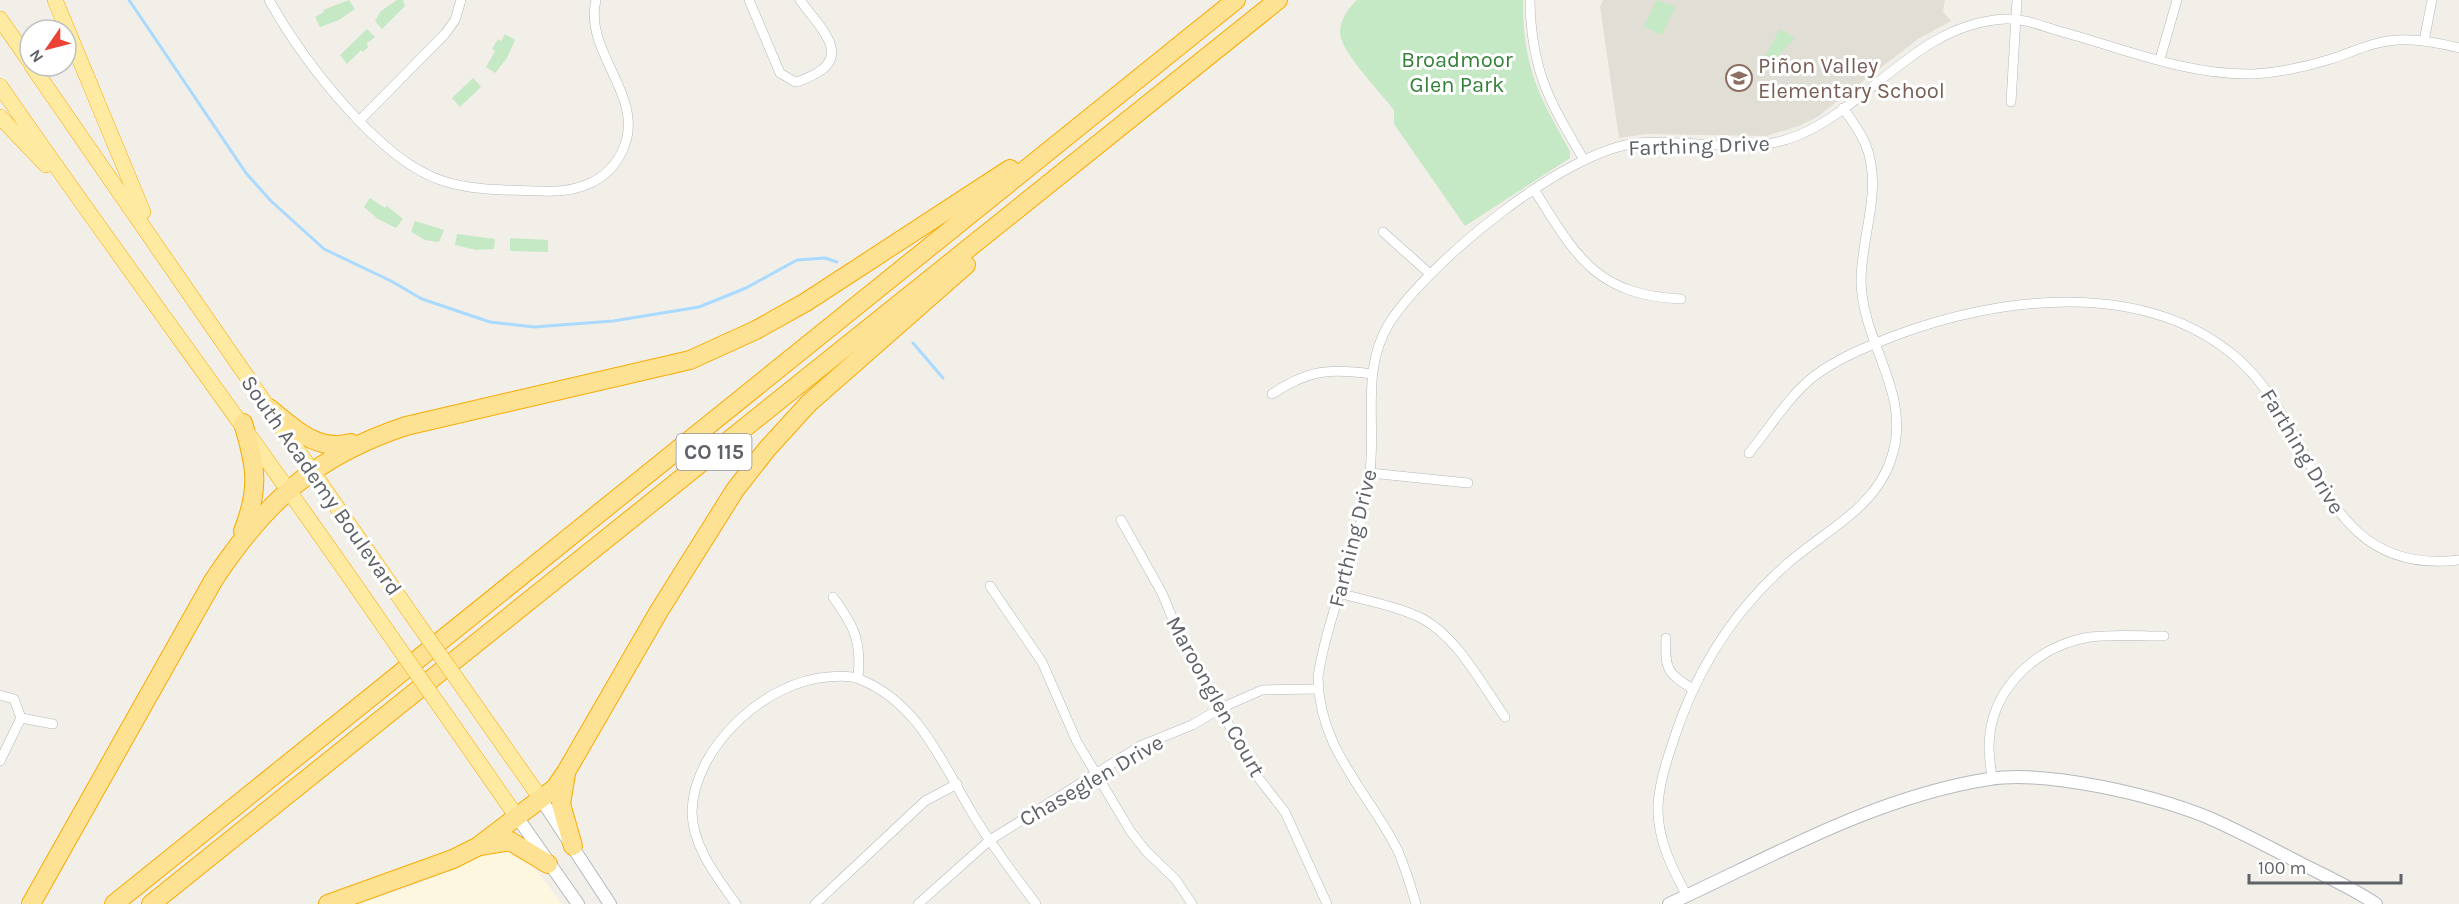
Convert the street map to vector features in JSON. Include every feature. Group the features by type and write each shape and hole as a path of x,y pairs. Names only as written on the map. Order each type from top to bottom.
{"highway":[{"path":"55,0 130,185 174,270"},
{"name":"CO 115","path":"114,904 1236,0"},
{"name":"CO 115","path":"151,904 1077,164 1278,0"},
{"name":"South Academy Boulevard","path":"0,19 18,45"},
{"name":"South Academy Boulevard","path":"41,78 541,799"},
{"name":"South Academy Boulevard","path":"0,86 73,192 290,489 516,817"},
{"path":"269,408 309,439 324,445 339,446 406,426 690,360 756,330 806,302 1096,112"},
{"path":"0,117 73,192"},
{"path":"328,904 453,859 477,847 541,799 566,772 658,611 735,490 767,449 809,403 1028,211 1077,164"},
{"path":"240,539 250,512 256,475 243,423"},
{"path":"31,904 213,581 240,539 312,470 370,438"},
{"path":"566,772 561,804 573,846"},
{"path":"477,847 510,841 548,864"}],"street":[{"path":"269,0 328,86 401,159 421,172 453,184 560,192 594,182 618,160 629,126 624,99 595,31 593,15 596,0"},
{"path":"360,120 446,34 458,15 461,0"},
{"path":"749,0 780,73 795,82 823,69 833,57 831,44 800,0"},
{"path":"1530,0 1532,47 1540,78 1552,105 1584,160"},
{"path":"2012,102 2014,19 2017,0"},
{"path":"2160,59 2177,0"},
{"path":"2424,41 2432,0"},
{"name":"Farthing Drive","path":"1416,904 1396,848 1326,732 1318,689 1320,663 1370,473 1372,374 1378,350 1390,324 1430,274 1470,236 1584,160 1639,143 1742,146 1772,143 1800,135 1843,108 1910,55 1944,34 1979,23 2014,19 2199,70 2234,74 2270,73 2308,66 2379,43 2424,41 2459,48"},
{"path":"1687,896 1667,856 1658,806 1664,770 1693,689 1724,633 1762,587 1790,561 1860,507 1872,495 1887,469 1896,440 1897,408 1889,378 1864,309 1861,279 1872,197 1872,169 1864,142 1843,108"},
{"path":"1535,191 1573,251 1595,272 1625,290 1658,298 1681,299"},
{"path":"1383,232 1430,274"},
{"name":"Farthing Drive","path":"1749,453 1813,378 1876,343 1940,320 2012,305 2050,302 2088,303 2168,319 2220,344 2264,386 2289,422 2329,500 2364,538 2387,551 2413,559 2459,560"},
{"path":"1272,394 1312,373 1344,370 1372,374"},
{"path":"1370,473 1468,483"},
{"name":"Maroonglen Court","path":"1121,520 1162,593 1178,632 1257,776 1286,812 1327,904"},
{"path":"990,586 1042,662 1062,713 1131,832 1146,851 1176,880 1192,904"},
{"path":"1339,593 1411,614 1438,629 1456,647 1505,717"},
{"path":"833,597 852,624 859,645 858,678"},
{"path":"1992,778 1989,746 1998,707 2013,680 2035,659 2062,645 2092,637 2164,636"},
{"path":"1666,638 1665,664 1678,680 1693,689"},
{"path":"736,904 712,868 696,835 692,812 695,791 704,767 719,743 737,725 780,691 817,678 858,678 902,704 915,718 957,784 970,810 1036,904"},
{"name":"Chaseglen Drive","path":"918,904 990,840 1095,772 1140,746 1192,725 1221,708 1262,690 1318,689"},
{"path":"0,695 14,699 21,718 0,761"},
{"path":"21,718 53,724"},
{"path":"1669,904 1862,814 1898,800 1992,778 2056,780 2178,808 2224,825 2376,904"},
{"path":"815,904 926,801 957,784"},
{"name":"South Academy Boulevard","path":"541,799 610,904"},
{"name":"South Academy Boulevard","path":"516,817 578,904"}],"shaded area":[{"name":"Piñon Valley Elementary School","path":"1603,0 1945,0 1943,12 1951,21 1918,39 1817,117 1799,126 1766,136 1646,134 1619,138 1600,7"},
{"path":"510,849 527,858 562,904 358,904 411,887 492,852"}],"green space":[{"path":"349,0 355,9 339,20 320,27 315,17 324,12 323,10"},
{"path":"397,0 403,0 405,6 382,29 375,21 381,11"},
{"name":"Broadmoor Glen Park","path":"1357,0 1523,0 1529,63 1541,96 1570,151 1570,158 1465,226 1394,124 1394,110 1362,72 1342,41 1340,28 1343,19"},
{"path":"1656,0 1676,6 1662,35 1644,27"},
{"path":"367,29 375,37 367,43 368,47 363,52 361,50 347,64 340,55"},
{"path":"1780,29 1795,38 1773,61 1764,58"},
{"path":"505,34 515,40 507,58 495,73 486,67 495,51 492,49 498,39 501,41"},
{"path":"473,78 481,87 460,107 452,98"},
{"path":"370,198 385,208 387,206 403,219 396,228 378,219 364,207"},
{"path":"415,221 444,230 439,242 425,240 411,232"},
{"path":"457,234 495,239 494,249 476,250 455,245"},
{"path":"510,238 548,240 548,252 510,251"}],"waterway":[{"path":"129,0 246,173 271,201 324,249 391,281 422,299 490,322 534,327 613,321 699,307 746,288 797,260 825,258 837,262"},
{"path":"913,343 943,378"}],"place":[{"name":"Piñon Valley Elementary School","path":"1739,78"}]}
